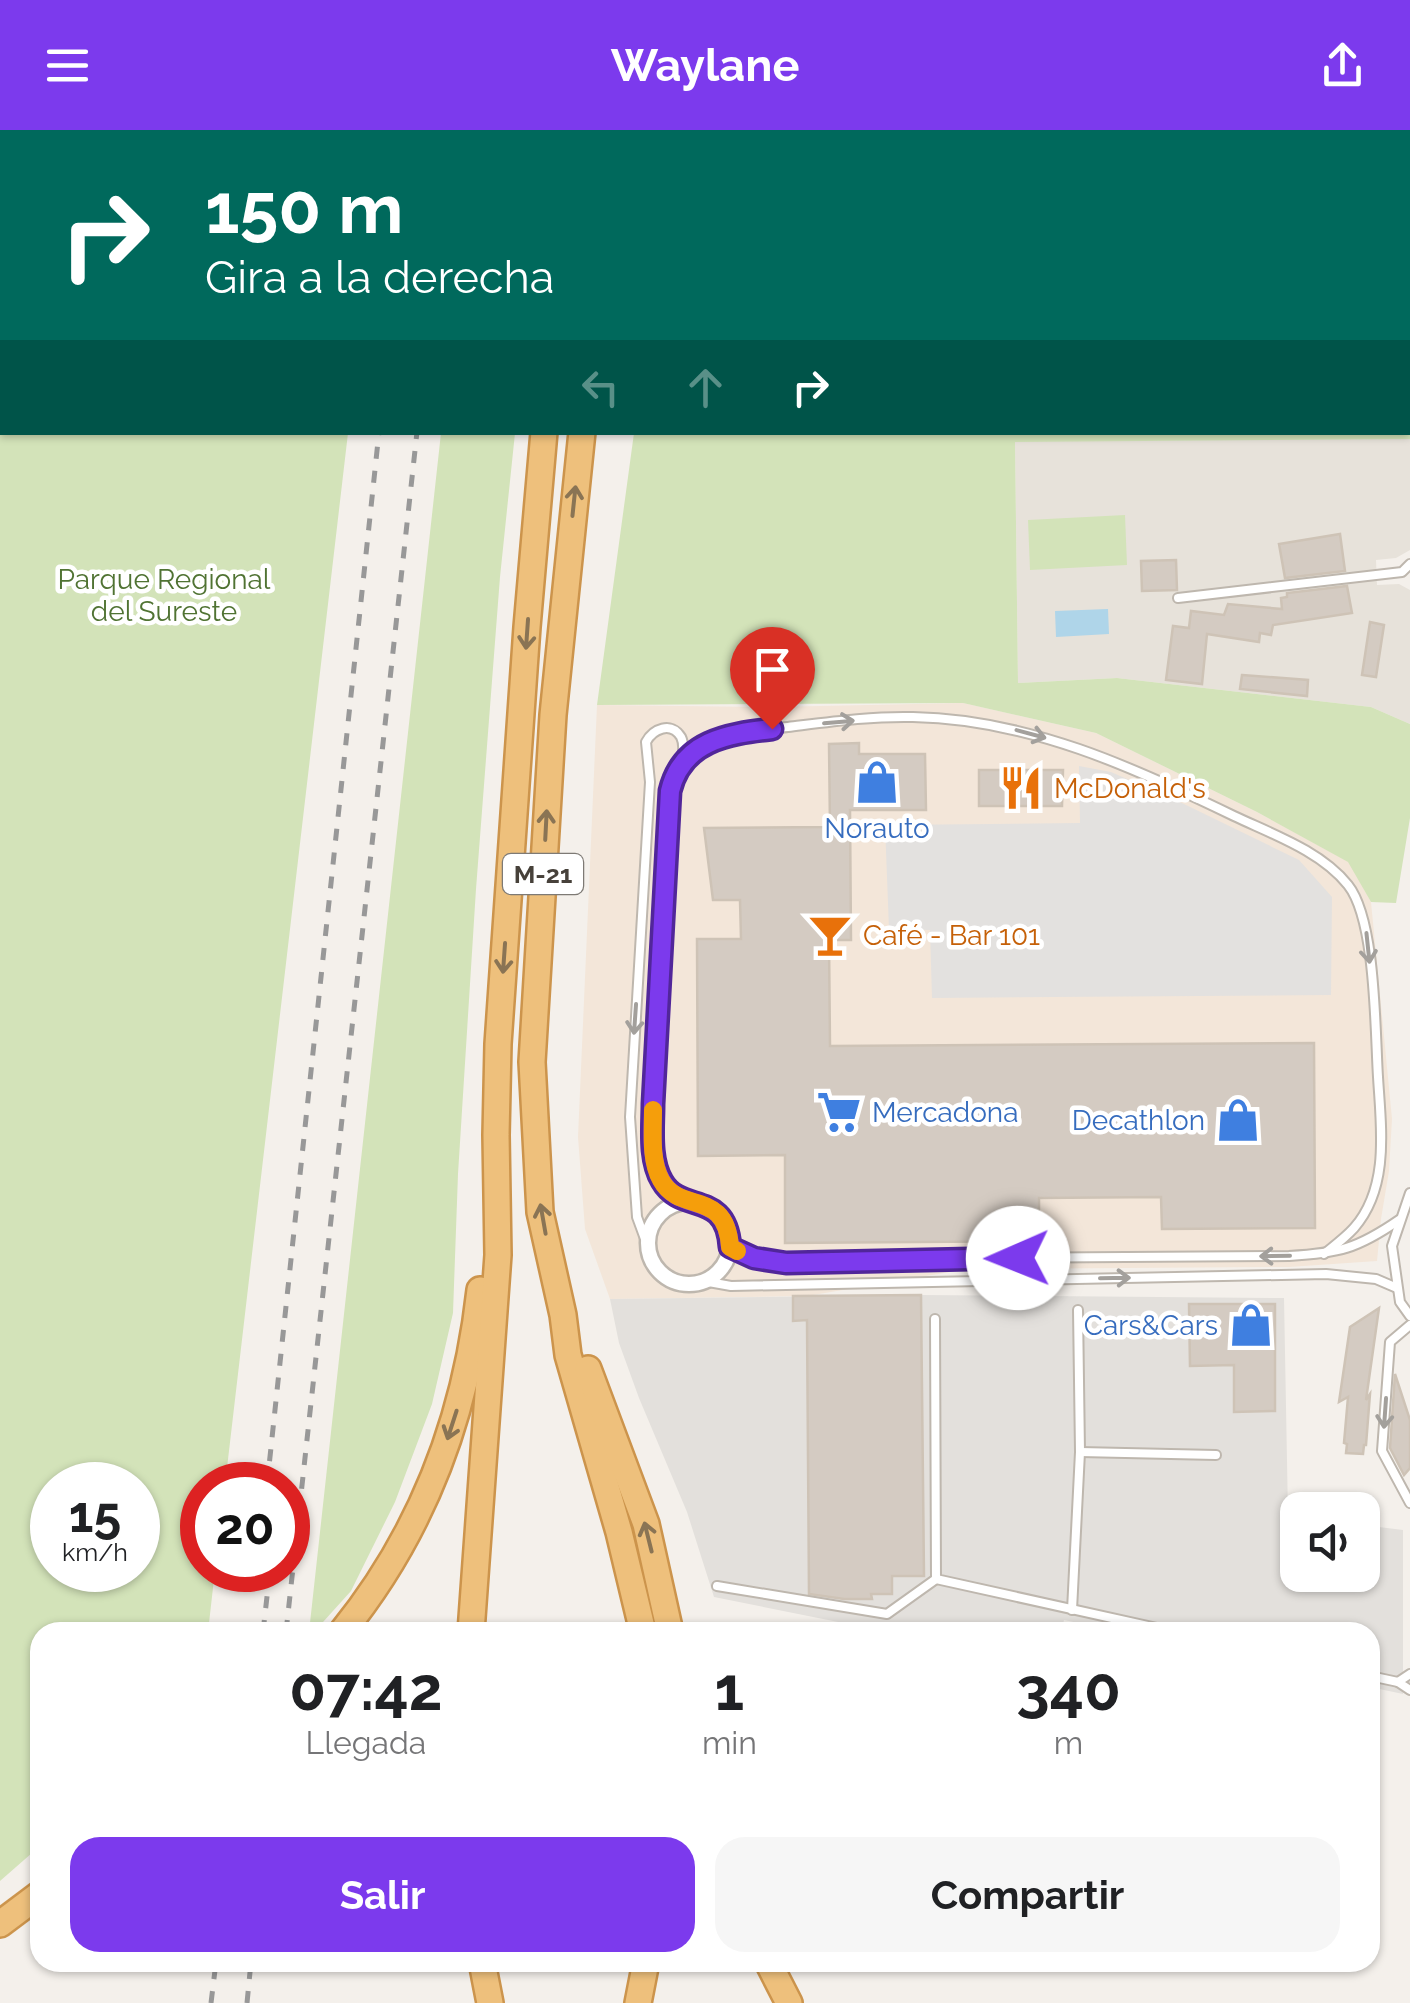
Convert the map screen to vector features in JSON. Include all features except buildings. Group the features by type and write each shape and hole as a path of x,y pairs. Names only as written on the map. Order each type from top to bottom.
{"highway":[{"name":"M-21","path":"471,1622 498,1255 498,1044 544,435"},
{"name":"M-21","path":"582,435 552,715 532,1062 540,1212 568,1355 641,1622"},
{"name":"M-21","path":"350,1622 410,1534 457,1411 476,1330 496,1135"},
{"path":"563,1314 646,1524 668,1622"},
{"path":"0,1924 30,1902"},
{"path":"484,1972 490,2003"},
{"path":"638,2003 644,1972"},
{"path":"773,1972 789,2003"}],"street":[{"path":"692,1202 716,1212 729,1234 730,1247 716,1273 691,1284 667,1278 657,1270 648,1246 649,1232 665,1209 692,1202"}],"lane":[{"path":"1178,598 1406,575 1410,564"},
{"path":"692,1202 666,1188 654,1152 653,1104 674,774 693,751 738,732 912,717 983,724 1072,745 1143,773 1311,854 1350,886 1364,920 1374,998 1382,1144 1374,1192 1366,1210 1356,1226 1324,1254"},
{"path":"648,1246 638,1216 630,1117 650,782 648,736 661,728 679,734 684,747 681,764"},
{"path":"1410,1193 1392,1246 1400,1302 1410,1316"},
{"path":"730,1247 754,1258 786,1263 1289,1256 1355,1247 1400,1220"},
{"path":"703,1281 730,1286 1326,1274 1376,1278 1397,1288"},
{"path":"1072,1610 1080,1452 1078,1310"},
{"path":"935,1319 936,1579"},
{"path":"1410,1325 1390,1342 1382,1451 1410,1503"},
{"path":"1080,1452 1216,1454"},
{"path":"717,1586 887,1614 936,1579 1128,1622"},
{"path":"1398,1682 1410,1674"},
{"path":"1380,1678 1398,1682 1410,1690"}],"shaded area":[{"path":"1410,439 1410,550 1396,558 1376,560 1377,585 1399,584 1410,590 1410,724 1371,707 1117,678 1018,683 1015,441"},
{"path":"963,703 1096,733 1349,862 1371,902 1392,1119 1377,1261 1289,1267 968,1269 807,1296 610,1299 585,1229 578,1137 597,705"},
{"path":"1079,766 1111,772 1299,860 1332,897 1331,995 932,998 930,930 889,929 885,825 1080,823"},
{"path":"921,1295 1284,1298 1288,1492 1280,1492 1280,1592 1380,1592 1380,1527 1403,1530 1403,1694 1380,1689 1380,1622 838,1622 714,1597 687,1512 619,1343 610,1299"}],"green space":[{"name":"Parque Regional del Sureste","path":"0,435 348,435 228,1462 180,1462 180,1592 213,1592 209,1622 30,1622 30,1855 0,1881"},
{"path":"441,435 515,435 476,889 453,1313 432,1404 395,1502 351,1591 323,1622 310,1622"},
{"path":"634,435 1410,435 1410,439 1015,442 1018,683 1117,678 1371,707 1410,724 1410,818 1396,903 1371,902 1348,862 1257,812 1096,733 963,703 597,705"},
{"path":"1125,515 1127,565 1030,570 1028,520"}],"water":[{"path":"1108,609 1109,634 1056,637 1055,611"}],"railway":[{"path":"269,1462 379,435"},
{"path":"287,1622 417,435"},
{"path":"264,1622 268,1592"},
{"path":"211,2003 215,1972"},
{"path":"247,2003 250,1972"}],"slow traffic":[{"path":"653,1110 654,1152 661,1180 676,1194 716,1212 729,1234 730,1247 737,1251"}],"place":[{"name":"Norauto","path":"877,782"},
{"name":"McDonald's","path":"1021,788"},
{"name":"Café - Bar 101","path":"830,935"},
{"name":"Mercadona","path":"839,1112"},
{"name":"Decathlon","path":"1238,1120"},
{"name":"Cars&Cars","path":"1251,1325"}],"route":[{"path":"772,729 738,732 718,739 693,751 674,774 653,1104 654,1152 661,1180 676,1194 716,1212 729,1234 730,1247 754,1258 786,1263 1018,1258"}]}
